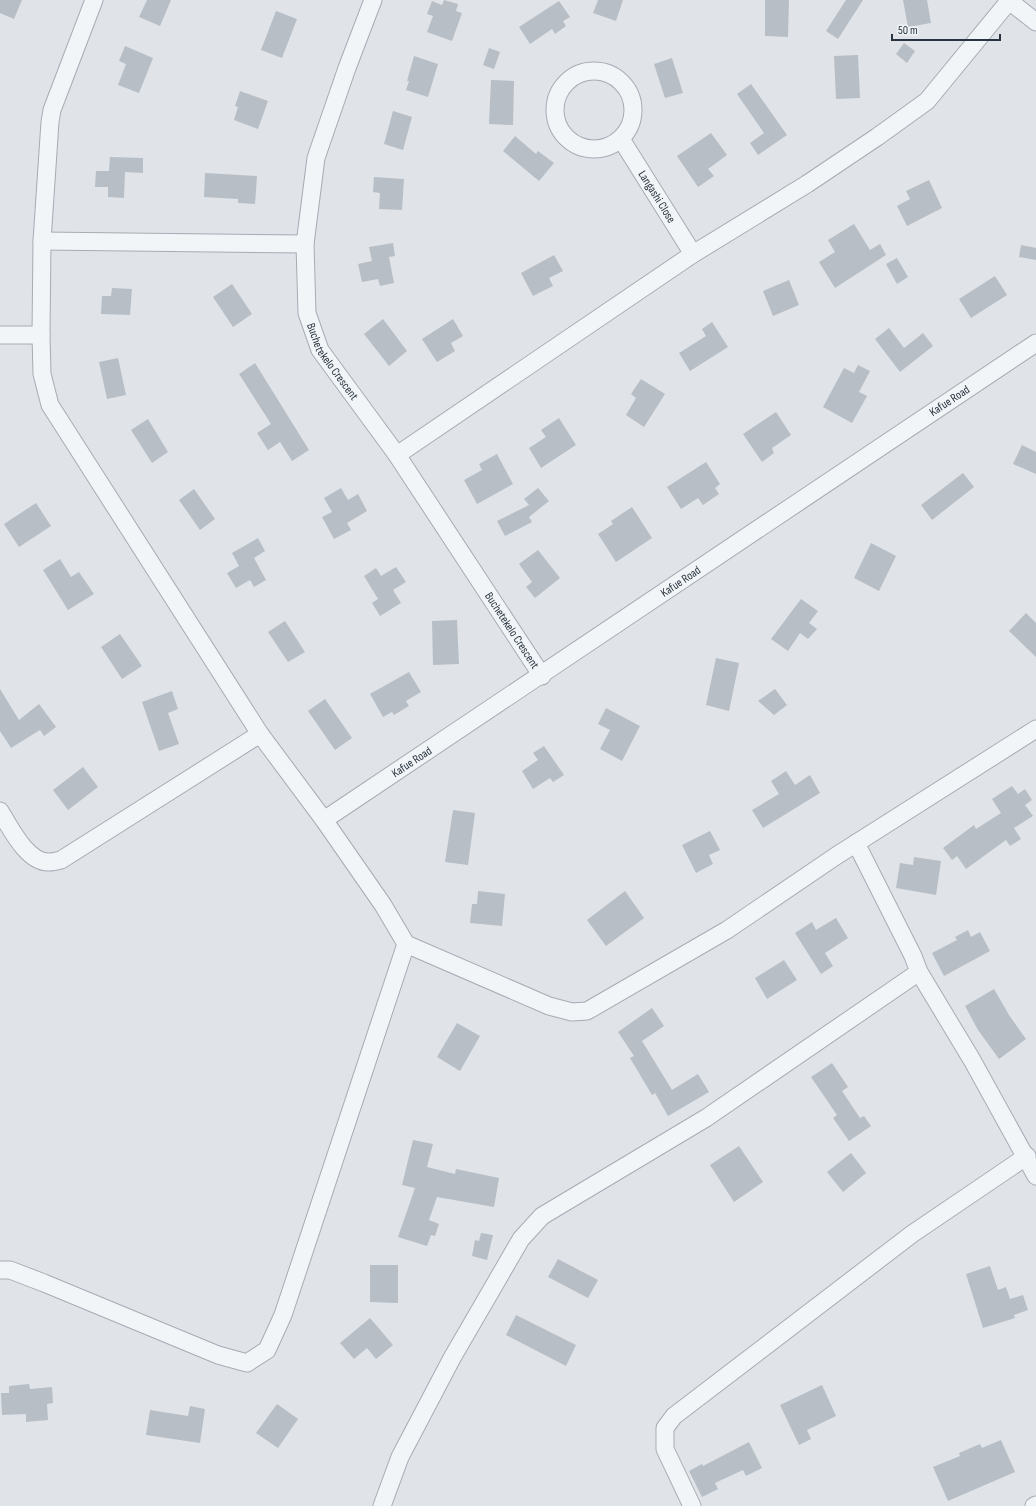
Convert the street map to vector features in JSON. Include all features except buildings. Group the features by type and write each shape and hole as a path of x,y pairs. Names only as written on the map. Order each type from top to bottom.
{"street":[{"path":"94,0 52,110 42,241 41,335 42,374 50,405 260,734 324,820 383,905 406,944 549,1006 572,1012 587,1011 727,930 856,843 1036,729"},
{"name":"Buchetekelo Crescent","path":"373,0 347,68 316,158 305,244 307,313 320,350 398,455 542,676"},
{"path":"398,455 693,254 814,180 927,101 1009,1 1036,22"},
{"path":"599,70 616,76 620,80 628,89 634,106 631,124 622,139 606,148 589,150 572,144 560,131 554,114 556,96 566,81 581,72 599,70"},
{"name":"Langashi Close","path":"622,139 693,254"},
{"path":"42,241 305,244"},
{"path":"0,335 41,335"},
{"name":"Kafue Road","path":"324,820 542,676 804,497 1036,343"},
{"path":"0,811 25,850 36,858 48,863 61,860 260,734"},
{"path":"856,843 913,956 919,972 972,1060 1036,1176"},
{"path":"0,1270 10,1270 44,1283 218,1355 247,1363 267,1350 283,1315 406,944"},
{"path":"382,1506 400,1457 452,1358 521,1239 542,1216 706,1118 919,972"},
{"path":"692,1506 666,1449 665,1428 674,1416 912,1234 1026,1156"}]}
